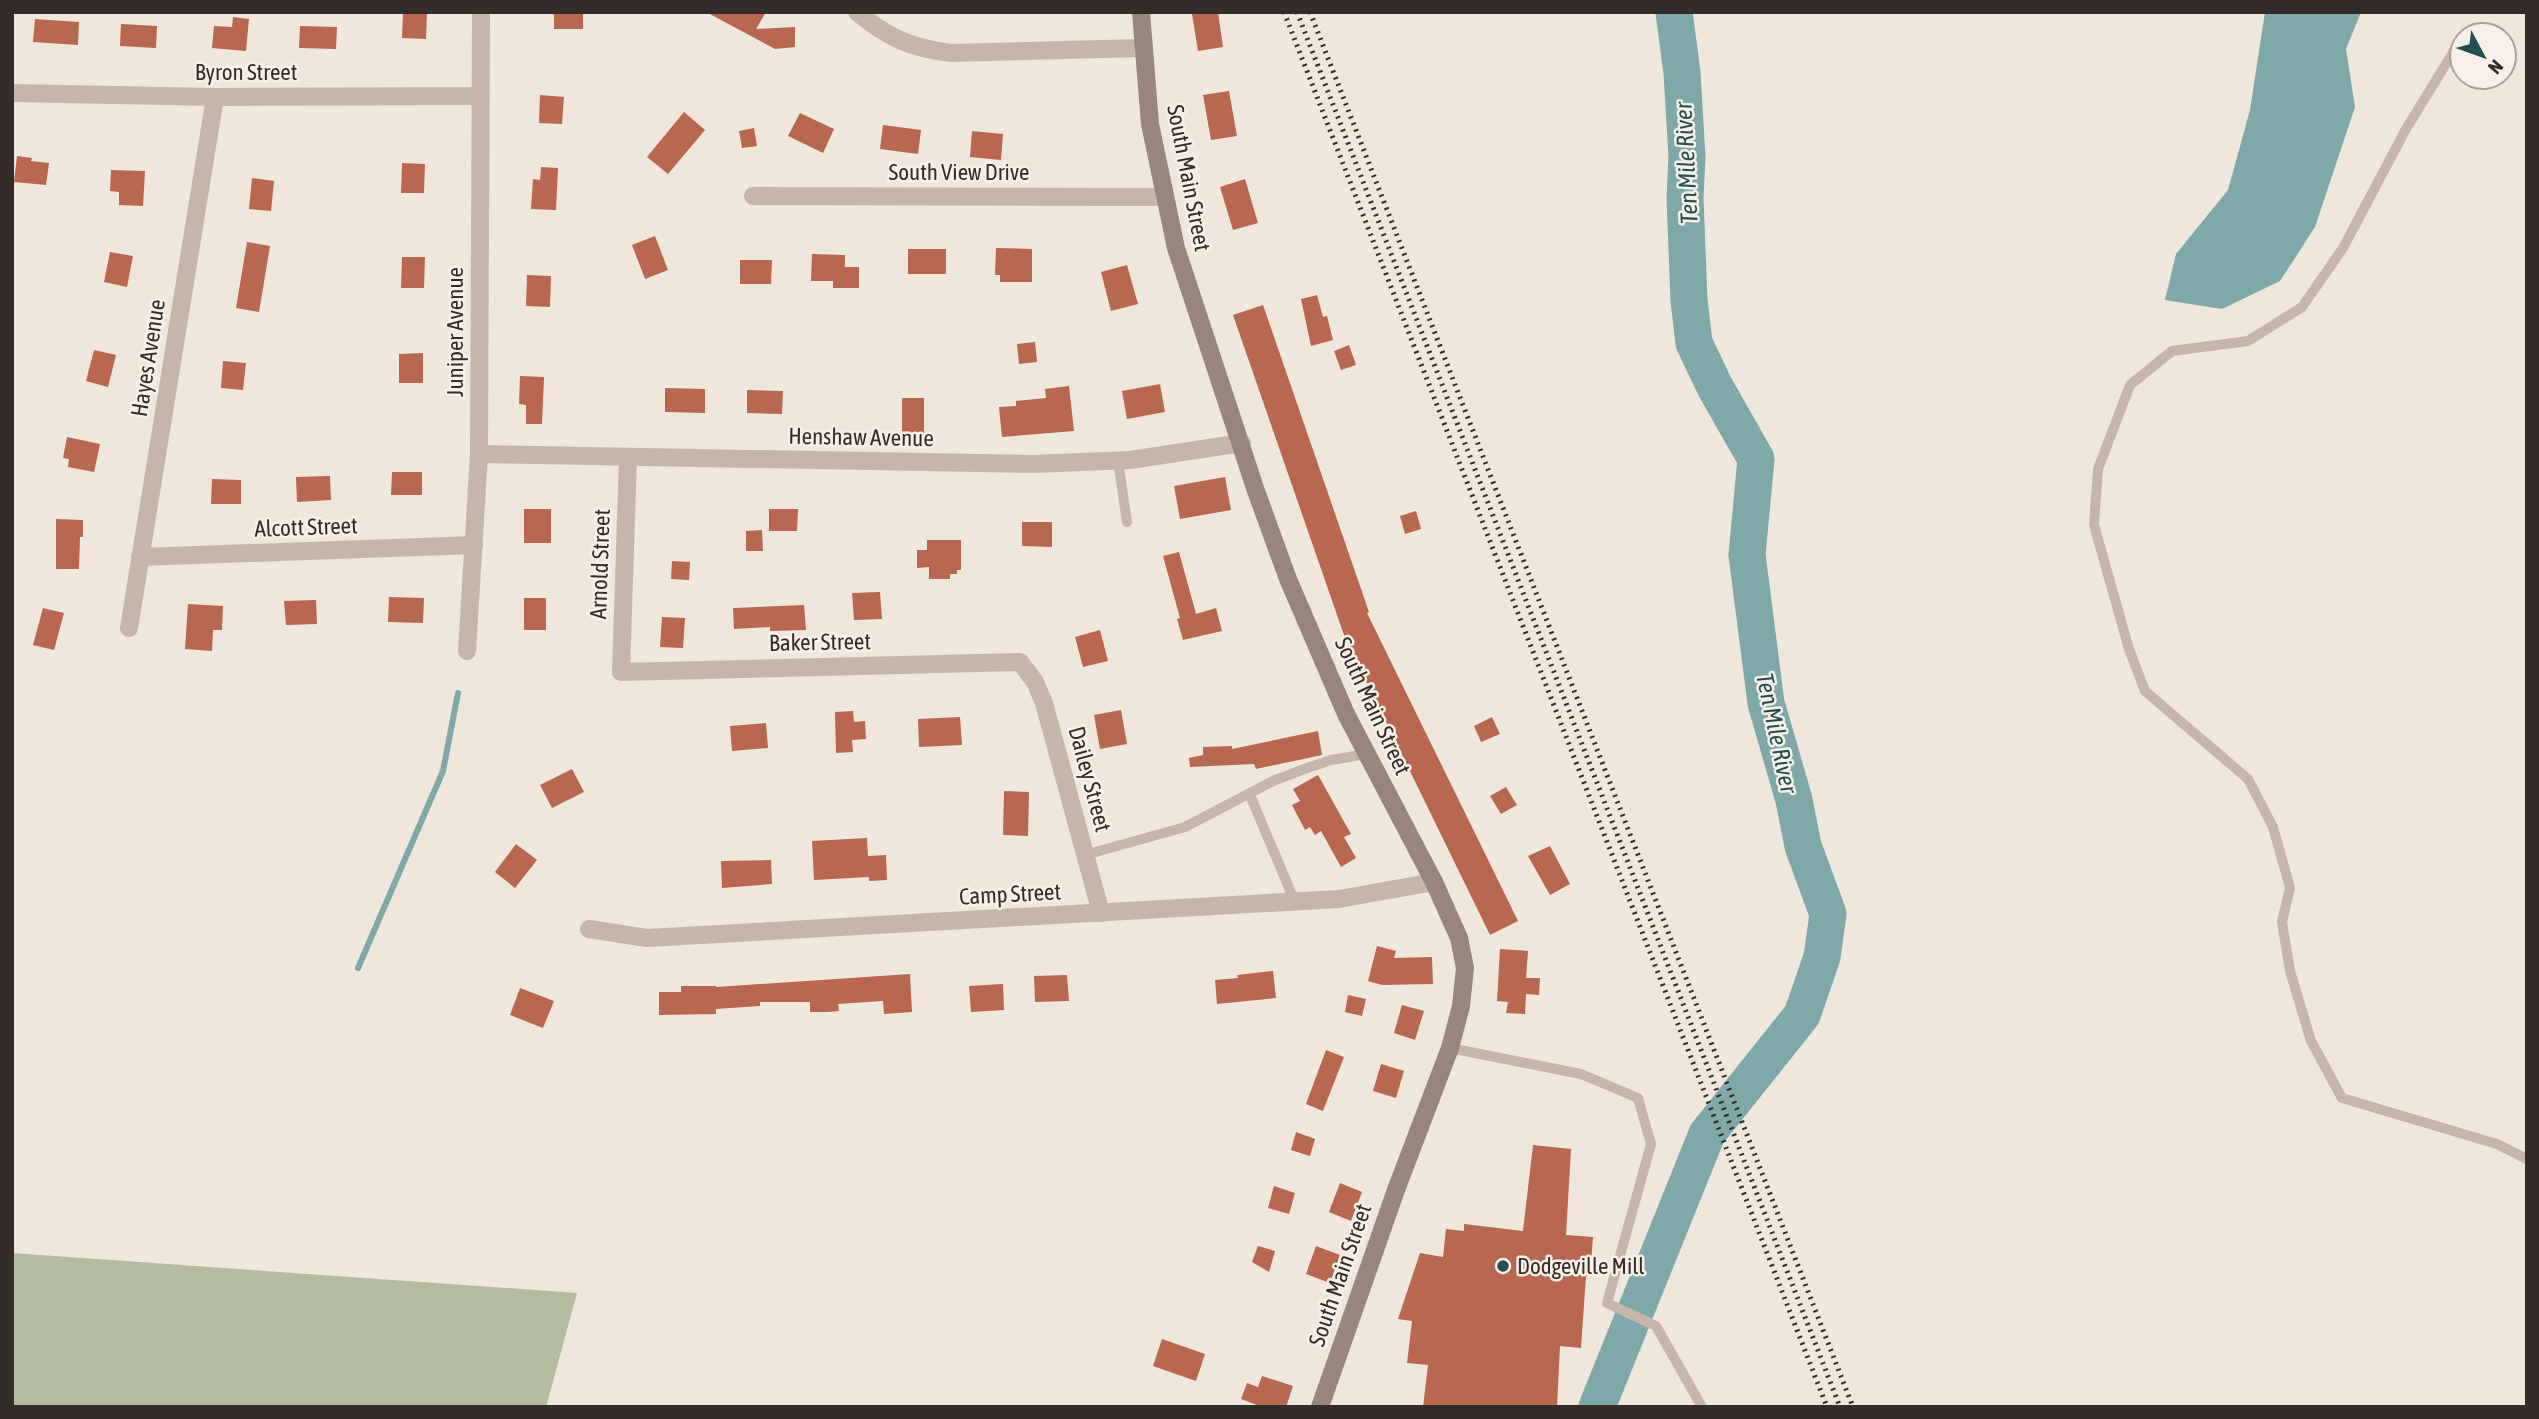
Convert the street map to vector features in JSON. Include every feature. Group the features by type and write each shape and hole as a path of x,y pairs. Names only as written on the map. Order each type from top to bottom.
{"main road":[{"name":"South Main Street","path":"1141,12 1150,124 1176,248 1256,491 1289,579 1346,714 1434,882 1459,938 1465,968 1461,1006 1450,1048 1396,1190 1320,1407"}],"street":[{"name":"Juniper Avenue","path":"467,651 479,454 481,12"},
{"path":"857,12 875,28 900,42 951,53 1142,48"},
{"name":"Byron Street","path":"12,93 215,97 479,96"},
{"name":"Hayes Avenue","path":"129,628 215,97"},
{"name":"South View Drive","path":"753,196 1165,197"},
{"name":"Henshaw Avenue","path":"479,454 1033,464 1118,460 1242,443"},
{"name":"Arnold Street","path":"621,672 628,457"},
{"name":"Alcott Street","path":"140,557 474,545"},
{"name":"Baker Street","path":"621,672 1020,662"},
{"name":"Dailey Street","path":"1020,662 1035,682 1044,703 1101,913"},
{"name":"Camp Street","path":"589,929 647,939 1339,899 1434,882"}],"lane":[{"path":"2448,61 2406,129 2343,248 2302,307 2248,341 2172,351 2130,385 2098,469 2094,525 2126,637 2145,691 2248,779 2273,828 2290,888 2282,922 2290,971 2311,1041 2342,1098 2497,1144 2527,1159"},
{"path":"1118,460 1128,522"},
{"path":"1085,855 1185,827 1273,781 1331,760 1367,754"},
{"path":"1250,795 1295,902"},
{"path":"1450,1048 1581,1074 1638,1098 1651,1144 1607,1303 1656,1326 1702,1407"}],"green space":[{"path":"12,1253 577,1293 546,1407 12,1407"}],"water":[{"path":"2265,12 2361,12 2346,49 2355,107 2315,227 2280,281 2222,309 2165,300 2176,254 2228,190 2250,110"}],"building":[{"path":"403,12 427,12 426,39 402,38"},
{"path":"554,12 583,12 583,29 554,29"},
{"path":"706,12 766,12 756,29 795,27 795,47 775,49"},
{"path":"1218,12 1223,47 1198,51 1192,14"},
{"path":"233,17 249,19 246,51 212,48 214,26 232,27"},
{"path":"35,19 79,22 78,45 33,42"},
{"path":"121,24 157,26 156,48 120,46"},
{"path":"300,26 337,27 336,49 299,48"},
{"path":"1229,91 1237,136 1211,140 1203,95"},
{"path":"540,95 564,97 562,124 539,123"},
{"path":"684,112 705,130 668,174 647,157"},
{"path":"800,113 834,129 823,153 788,136"},
{"path":"883,125 921,130 918,154 880,149"},
{"path":"754,128 757,146 742,148 739,131"},
{"path":"972,131 1003,134 1001,160 970,157"},
{"path":"17,156 49,163 46,185 14,182"},
{"path":"402,163 425,164 424,193 401,193"},
{"path":"541,167 558,168 556,210 531,209 533,179 540,180"},
{"path":"111,170 145,171 143,206 119,205 119,192 110,191"},
{"path":"252,178 274,181 271,211 249,209"},
{"path":"1245,179 1258,223 1233,230 1220,187"},
{"path":"655,236 668,270 645,279 632,245"},
{"path":"247,242 270,246 259,312 236,308"},
{"path":"996,248 1032,249 1032,282 1000,282 1000,275 995,275"},
{"path":"908,249 946,249 946,274 908,274"},
{"path":"110,252 133,256 127,287 104,282"},
{"path":"812,254 845,255 845,267 859,267 859,288 833,288 833,281 811,281"},
{"path":"402,257 425,257 424,288 401,288"},
{"path":"740,260 772,260 771,284 740,284"},
{"path":"1127,265 1138,304 1111,311 1101,272"},
{"path":"527,275 551,276 550,307 526,306"},
{"path":"1317,295 1323,317 1327,316 1333,340 1311,346 1301,299"},
{"path":"1263,305 1369,612 1367,613 1518,921 1490,935 1345,638 1233,315"},
{"path":"1035,342 1037,362 1019,364 1017,344"},
{"path":"1349,345 1356,365 1341,370 1334,351"},
{"path":"94,350 116,355 108,387 86,381"},
{"path":"423,353 423,383 399,383 399,354"},
{"path":"223,361 246,363 243,390 221,388"},
{"path":"520,376 544,377 542,424 526,424 526,405 519,404"},
{"path":"1160,384 1165,412 1127,419 1122,391"},
{"path":"1069,386 1074,431 1002,437 999,407 1016,406 1016,401 1046,398 1045,389"},
{"path":"665,388 705,389 705,413 665,412"},
{"path":"747,390 783,391 782,414 747,413"},
{"path":"902,398 924,398 924,438 902,438"},
{"path":"67,437 100,444 94,472 68,467 69,459 63,458"},
{"path":"392,472 422,472 422,495 391,495"},
{"path":"330,476 331,500 297,502 296,477"},
{"path":"1225,477 1231,510 1180,519 1174,486"},
{"path":"212,479 241,480 241,504 211,504"},
{"path":"524,509 551,509 551,543 524,543"},
{"path":"769,509 798,509 797,531 769,531"},
{"path":"1416,511 1421,529 1405,534 1400,516"},
{"path":"56,519 83,520 79,569 56,569"},
{"path":"1022,522 1052,522 1052,547 1022,546"},
{"path":"762,530 763,551 746,551 746,531"},
{"path":"927,540 961,540 961,570 957,570 957,574 950,574 950,579 929,579 929,567 917,568 917,550 927,550"},
{"path":"1179,552 1196,614 1216,608 1222,631 1183,640 1177,619 1180,618 1163,556"},
{"path":"672,561 690,562 689,580 671,579"},
{"path":"880,592 882,619 854,620 852,593"},
{"path":"389,597 424,598 423,623 388,622"},
{"path":"524,598 546,598 546,630 524,630"},
{"path":"316,600 317,624 286,625 284,601"},
{"path":"188,604 223,606 222,630 213,630 212,651 185,649"},
{"path":"804,605 806,630 770,631 770,627 734,629 733,608"},
{"path":"43,608 64,613 54,650 33,645"},
{"path":"662,617 685,618 683,648 660,647"},
{"path":"1100,630 1108,661 1083,667 1075,637"},
{"path":"1121,710 1127,744 1100,749 1094,715"},
{"path":"853,711 854,722 865,721 866,739 852,740 853,752 836,753 835,712"},
{"path":"960,717 962,745 919,747 918,719"},
{"path":"1492,717 1500,734 1481,742 1474,726"},
{"path":"766,723 768,748 732,751 730,726"},
{"path":"1318,731 1322,755 1256,769 1254,764 1190,767 1189,758 1203,755 1203,747 1232,746 1232,749"},
{"path":"572,769 584,792 552,808 540,785"},
{"path":"1318,775 1351,834 1344,837 1356,858 1341,867 1321,831 1315,835 1310,827 1305,830 1292,805 1300,801 1293,789"},
{"path":"1506,787 1517,805 1501,814 1490,796"},
{"path":"1004,791 1029,792 1028,836 1003,835"},
{"path":"867,838 868,856 886,855 887,880 869,881 869,877 814,880 812,841"},
{"path":"516,844 537,860 515,888 495,872"},
{"path":"1550,846 1570,884 1550,895 1528,856"},
{"path":"771,860 772,884 722,888 721,861"},
{"path":"1377,946 1396,951 1394,958 1432,957 1433,984 1382,985 1368,981"},
{"path":"1500,949 1528,951 1526,978 1540,978 1539,995 1526,994 1525,1014 1506,1013 1508,1002 1497,1001"},
{"path":"1273,971 1276,998 1217,1004 1215,980"},
{"path":"910,974 912,1012 884,1014 883,1001 838,1004 839,1011 828,1012 810,1012 810,1002 760,1002 760,1006 716,1009 716,1014 659,1015 659,992 681,992 681,986 716,987"},
{"path":"1067,975 1069,1001 1035,1002 1034,976"},
{"path":"1003,984 1004,1010 971,1012 969,986"},
{"path":"520,988 554,1001 543,1028 510,1015"},
{"path":"1348,995 1366,999 1362,1016 1345,1012"},
{"path":"1402,1005 1424,1011 1415,1040 1394,1033"},
{"path":"1326,1050 1344,1057 1323,1111 1306,1104"},
{"path":"1381,1064 1404,1071 1396,1098 1373,1091"},
{"path":"1296,1132 1315,1139 1310,1156 1291,1150"},
{"name":"Dodgeville Mill","path":"1533,1145 1571,1149 1566,1235 1593,1237 1590,1276 1586,1276 1581,1348 1560,1346 1557,1407 1423,1407 1428,1365 1407,1363 1412,1321 1398,1319 1420,1253 1443,1257 1446,1229 1464,1231 1464,1224 1523,1231"},
{"path":"1340,1183 1362,1192 1351,1221 1329,1212"},
{"path":"1274,1186 1295,1193 1289,1214 1268,1208"},
{"path":"1258,1246 1275,1251 1269,1272 1252,1262"},
{"path":"1316,1246 1340,1255 1330,1283 1306,1274"},
{"path":"1162,1339 1205,1354 1196,1381 1153,1366"},
{"path":"1262,1376 1293,1386 1286,1407 1262,1407 1241,1399 1247,1383 1258,1387"}],"waterway":[{"name":"Ten Mile River","path":"1597,1407 1707,1134 1802,1015 1822,957 1828,914 1803,846 1794,800 1766,703 1747,555 1756,459 1715,387 1694,343 1689,300 1685,198 1687,157 1682,73 1674,12"},
{"path":"358,968 443,771 458,693"}],"railway":[{"path":"1284,12 1827,1407"},
{"path":"1297,12 1840,1407"},
{"path":"1310,12 1853,1407"}],"place":[{"name":"Dodgeville Mill","path":"1503,1266"}]}
